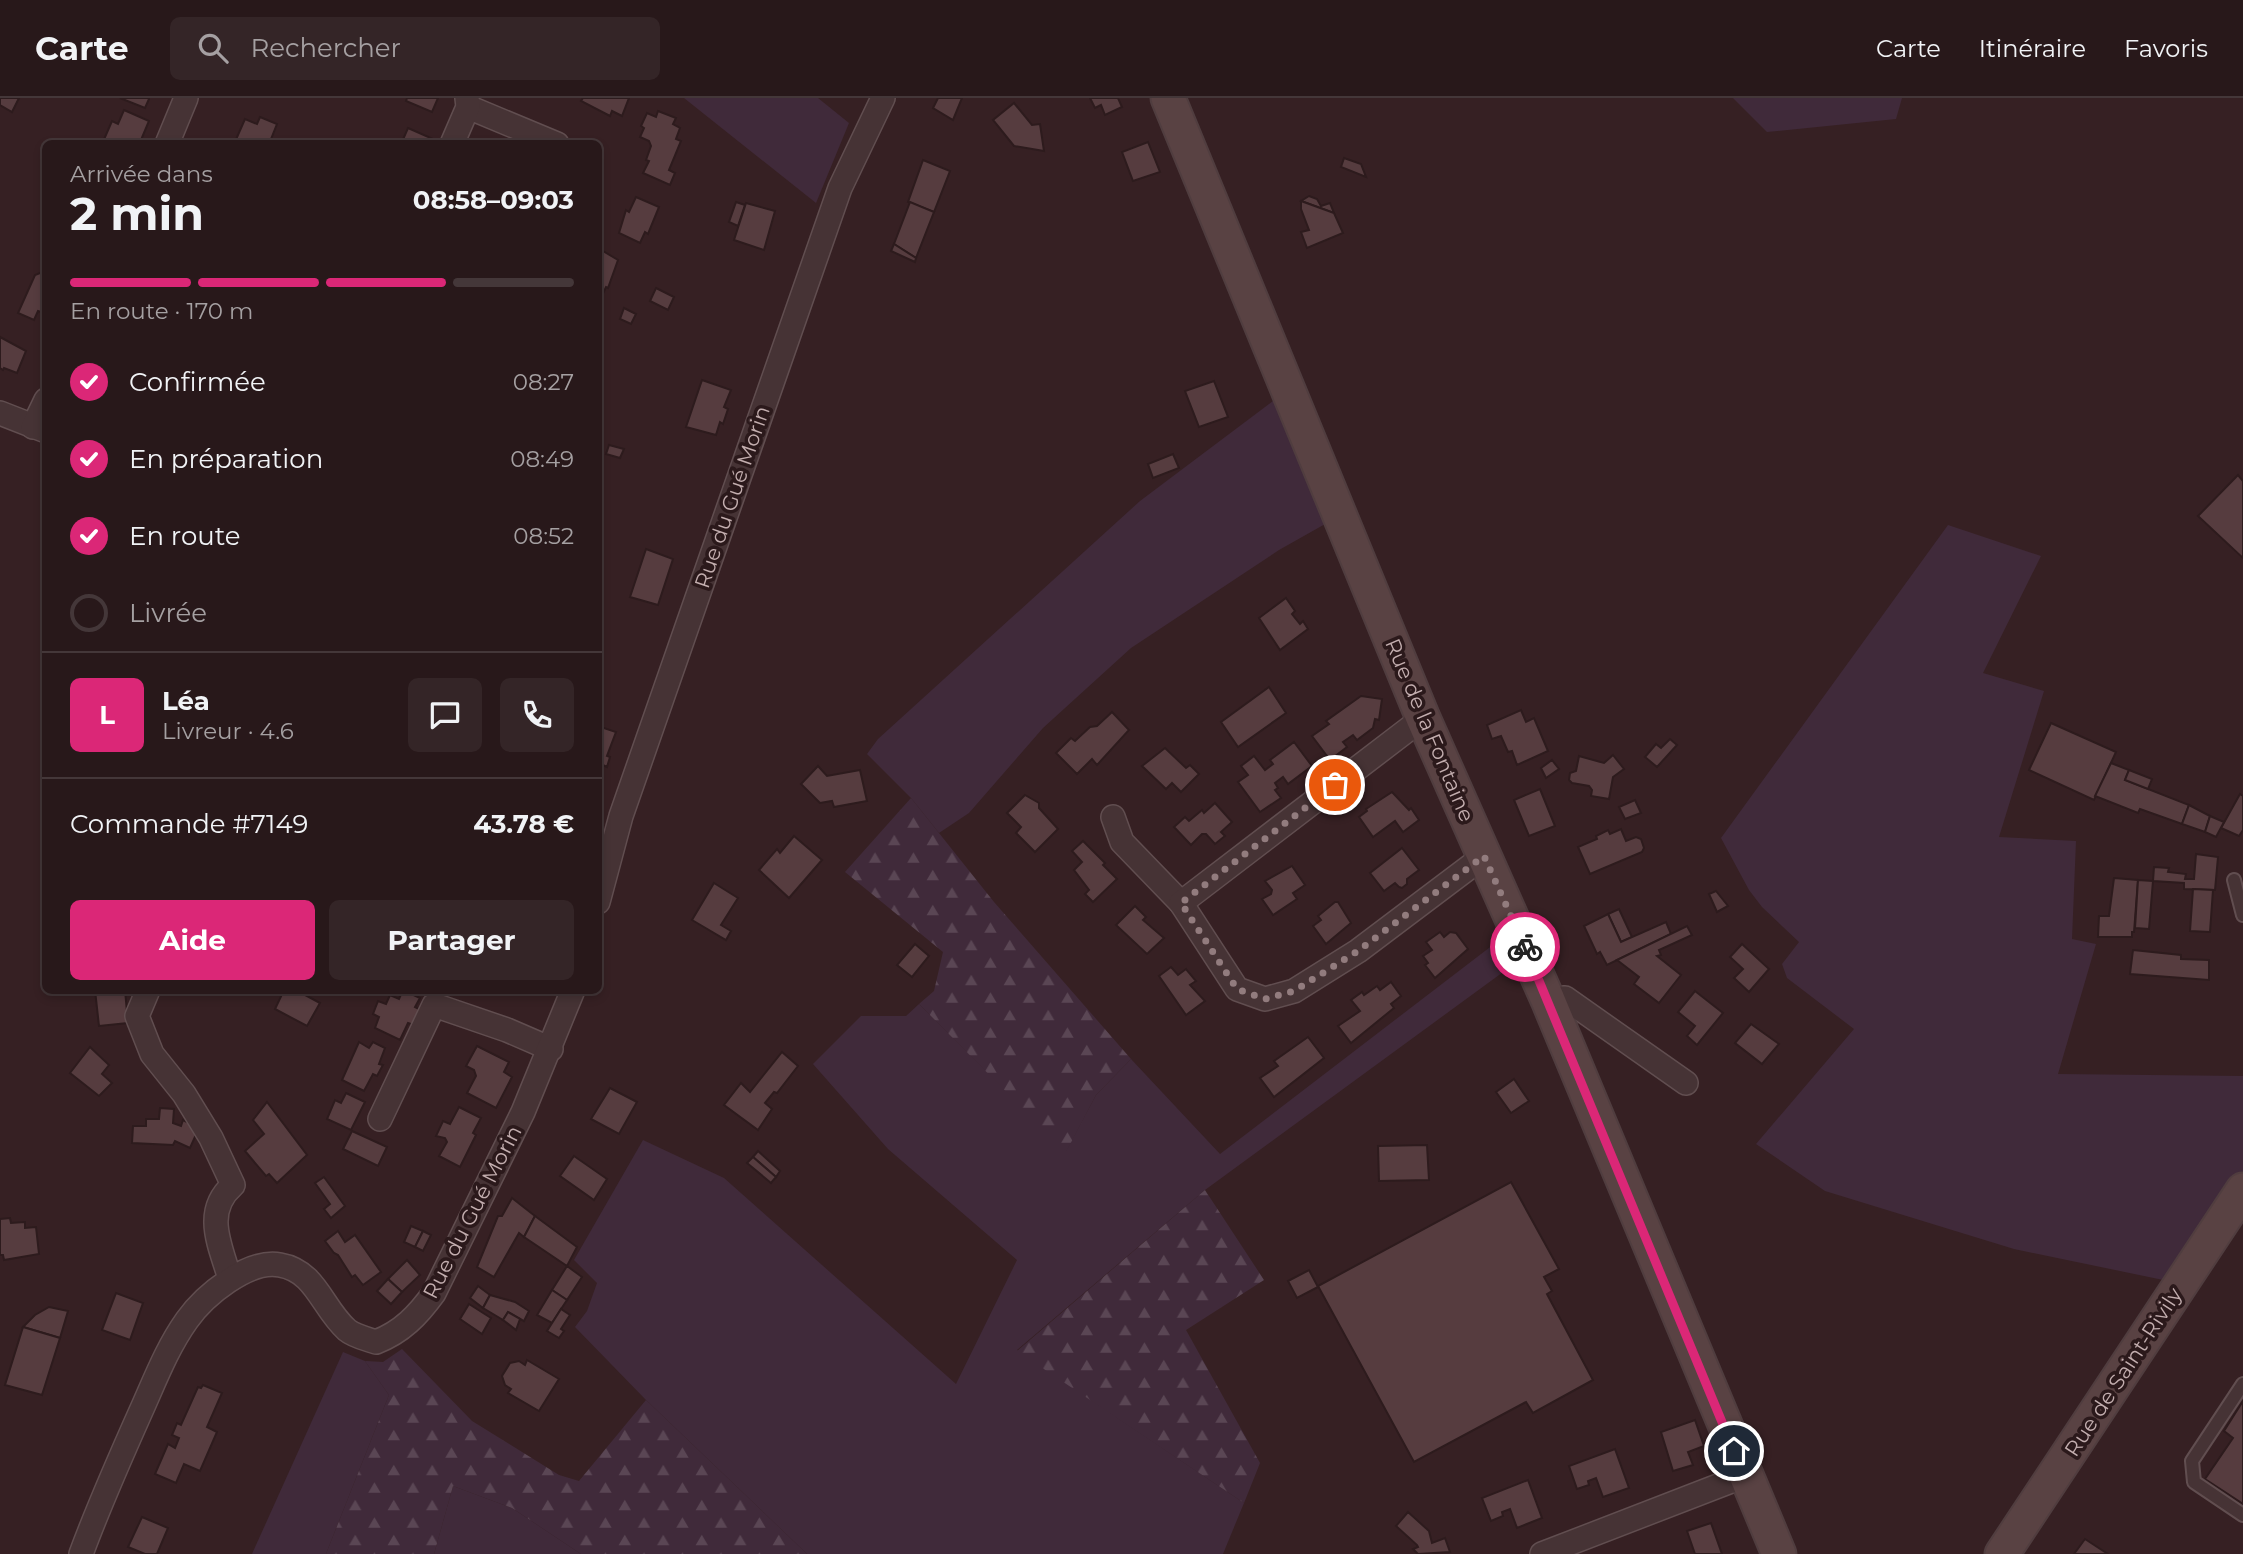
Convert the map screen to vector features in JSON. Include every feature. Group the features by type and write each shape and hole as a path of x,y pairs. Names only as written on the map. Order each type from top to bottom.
{"street":[{"path":"169,140 186,98"},
{"name":"Rue du Gué Morin","path":"602,876 605,856 840,188 883,98"},
{"name":"Rue de la Fontaine","path":"1168,98 1423,718 1548,1000 1744,1476 1779,1554"},
{"path":"454,140 468,103 548,140"},
{"path":"0,413 39,429"},
{"path":"1181,903 1423,718"},
{"path":"1113,817 1122,842 1181,903 1237,989 1265,999 1294,991 1358,951 1484,856"},
{"path":"146,994 137,1016 152,1054 184,1094 211,1138 233,1185 223,1194 215,1222 218,1244 230,1279"},
{"name":"Rue du Gué Morin","path":"81,1554 98,1508 167,1353 187,1318 230,1279 254,1268 278,1264 301,1272 316,1287 332,1313 349,1332 376,1342 396,1334 420,1312 434,1293 523,1112 572,994"},
{"path":"1548,1000 1564,998 1686,1083"},
{"path":"380,1119 435,1005 507,1030 551,1049"},
{"name":"Rue de Saint-Rivily","path":"2002,1554 2243,1190"},
{"path":"1542,1554 1744,1476"}],"lane":[{"path":"2234,880 2243,915"},
{"path":"2243,1384 2192,1461 2194,1482 2243,1515"}],"green space":[{"path":"684,98 818,98 849,123 816,203"},
{"path":"1733,98 1902,98 1896,119 1767,132"},
{"path":"1273,401 1286,407 1334,519 1279,550 1131,648 1043,728 969,813 939,833 911,798 867,754 878,739 1140,501"},
{"path":"1948,525 2041,556 1983,673 2044,691 1999,837 2076,841 2072,939 2096,944 2058,1074 2243,1076 2243,1218 2197,1287 2014,1249 1825,1191 1756,1144 1854,1029 1787,978 1782,964 1799,942 1762,907 1749,890 1721,838"},
{"path":"911,798 994,902 1131,1059 1096,1095 1066,1152 919,1004 934,991 943,952 845,872"},
{"path":"1498,941 1510,967 1205,1190 1017,1350 1244,1503 1223,1554 807,1554 646,1400 575,1327 587,1311 597,1283 574,1260 643,1140 724,1178 956,1384 1017,1260 888,1149 813,1064 861,1016 906,1016 919,1004 1066,1151 1096,1095 1131,1059 1220,1154"},
{"path":"1205,1190 1264,1280 1186,1330 1260,1463 1244,1503 1017,1351"},
{"path":"402,1349 472,1421 559,1475 579,1481 646,1400 807,1554 581,1554 512,1508 453,1486 434,1554 326,1554 389,1395 365,1361 383,1362"},
{"path":"343,1352 365,1361 389,1395 326,1554 252,1554"},
{"path":"453,1486 512,1508 581,1554 434,1554"}],"building":[{"path":"0,98 19,98 12,112 0,105"},
{"path":"120,98 149,98 149,99 145,108"},
{"path":"407,98 438,98 432,112 406,101"},
{"path":"583,98 629,98 622,116 612,111 610,116 581,101"},
{"path":"938,98 962,98 953,120 933,108"},
{"path":"1090,98 1118,98 1122,107 1105,115 1101,105 1095,108"},
{"path":"1014,103 1032,125 1040,124 1044,151 1014,146 993,120"},
{"path":"124,110 149,121 141,140 104,140 112,121 118,124"},
{"path":"658,111 676,118 673,124 680,128 676,139 681,141 669,170 675,173 670,185 643,173 649,161 646,160 651,146 649,141 640,137 644,128 641,126 647,113 656,117"},
{"path":"260,117 277,124 271,140 236,140 245,119 257,124"},
{"path":"408,128 433,139 433,140 403,140"},
{"path":"1148,142 1160,172 1133,181 1122,152"},
{"path":"1344,158 1361,164 1366,177 1341,167"},
{"path":"923,160 950,171 934,212 908,202"},
{"path":"1309,196 1317,199 1321,206 1330,203 1334,213 1301,201"},
{"path":"636,197 659,207 648,234 645,232 640,243 619,233 626,210 629,212"},
{"path":"1301,201 1334,213 1343,233 1307,248 1301,232 1309,230 1301,209"},
{"path":"736,202 745,205 738,226 729,222"},
{"path":"910,202 934,212 916,258 894,244"},
{"path":"746,203 775,211 764,250 734,240"},
{"path":"894,244 916,258 915,262 891,251"},
{"path":"602,250 618,260 608,288 606,287 602,296"},
{"path":"42,272 42,312 38,311 34,320 18,313 35,275"},
{"path":"656,288 674,297 668,310 650,301"},
{"path":"624,308 636,314 631,324 620,319"},
{"path":"0,337 26,351 17,373 0,368"},
{"path":"702,380 731,390 724,407 728,409 723,424 720,422 716,435 686,427"},
{"path":"1214,381 1228,417 1199,427 1185,391"},
{"path":"609,445 624,449 620,458 606,454"},
{"path":"1173,454 1179,468 1153,478 1148,464"},
{"path":"2238,475 2243,481 2243,558 2198,516"},
{"path":"646,549 673,559 658,605 630,597"},
{"path":"1286,598 1295,611 1292,614 1300,624 1303,621 1308,629 1280,650 1259,618"},
{"path":"1269,687 1286,713 1238,747 1221,722"},
{"path":"1361,696 1382,699 1379,720 1375,719 1373,728 1357,740 1353,735 1343,742 1347,747 1330,760 1312,736 1329,724 1326,721"},
{"path":"1521,710 1526,722 1534,718 1548,751 1517,765 1512,751 1508,752 1501,736 1492,739 1487,725"},
{"path":"1112,712 1129,730 1097,765 1092,759 1077,774 1056,753 1071,738 1075,741"},
{"path":"2051,723 2116,752 2094,800 2029,770"},
{"path":"602,727 616,732 607,756 610,757 607,767 602,764"},
{"path":"1670,739 1677,745 1657,767 1645,757 1656,744 1661,748"},
{"path":"1294,742 1312,766 1288,784 1283,777 1275,783 1278,788 1275,790 1281,798 1260,812 1238,782 1248,775 1241,766 1254,756 1265,770 1273,764 1270,760"},
{"path":"1165,748 1186,768 1190,765 1199,774 1181,792 1172,783 1166,789 1142,766"},
{"path":"1613,755 1624,769 1613,777 1609,799 1591,796 1592,790 1589,786 1569,780 1570,773 1576,771 1579,756 1604,763"},
{"path":"1552,760 1559,769 1546,778 1541,768"},
{"path":"2111,763 2129,770 2125,780 2189,805 2182,824 2140,809 2138,813 2095,796"},
{"path":"818,766 827,776 860,770 867,801 834,807 832,801 820,803 801,784"},
{"path":"2129,770 2152,779 2148,789 2125,780"},
{"path":"1540,789 1555,826 1529,836 1514,800"},
{"path":"1392,792 1409,810 1411,808 1419,820 1403,832 1395,821 1373,837 1359,817 1366,809"},
{"path":"2240,794 2243,796 2243,830 2239,836 2221,828"},
{"path":"1025,795 1039,803 1039,808 1058,829 1035,852 1016,833 1021,827 1007,813"},
{"path":"1635,800 1641,813 1625,819 1619,807"},
{"path":"1215,803 1232,822 1221,832 1225,836 1215,844 1206,834 1202,834 1191,845 1174,827 1185,817 1189,821 1202,810 1204,813"},
{"path":"2189,805 2210,816 2205,832 2182,824"},
{"path":"2210,816 2224,822 2216,837 2205,832"},
{"path":"1621,829 1626,841 1636,837 1641,839 1644,848 1642,852 1590,874 1578,847 1597,839 1596,836 1608,830 1610,834"},
{"path":"794,836 822,860 789,898 759,870 777,849 780,853"},
{"path":"1083,841 1117,879 1093,902 1085,894 1089,890 1074,870 1082,862 1072,851"},
{"path":"1402,848 1419,870 1407,879 1407,884 1402,888 1395,883 1384,891 1370,873"},
{"path":"2196,854 2218,857 2215,890 2184,889 2184,883 2153,881 2154,867 2169,868 2168,872 2186,874 2185,879 2194,879"},
{"path":"1292,866 1305,885 1293,893 1297,899 1273,915 1262,899 1271,894 1272,890 1265,881"},
{"path":"2114,878 2138,880 2132,937 2098,937 2099,916 2109,916"},
{"path":"2138,880 2153,881 2149,929 2135,928"},
{"path":"714,883 738,898 721,925 731,931 726,940 692,920"},
{"path":"2193,889 2213,890 2210,932 2190,931"},
{"path":"1716,891 1728,906 1717,912 1709,894"},
{"path":"1338,902 1351,923 1326,944 1313,926 1321,920 1318,916"},
{"path":"1135,906 1146,917 1143,920 1164,938 1147,954 1116,925"},
{"path":"1619,909 1632,937 1621,942 1608,914"},
{"path":"1608,914 1621,942 1666,922 1671,934 1607,965 1600,952 1597,954 1584,926"},
{"path":"1687,926 1692,935 1659,950 1661,955 1657,956 1681,975 1659,1003 1634,984 1639,977 1617,960"},
{"path":"1440,932 1444,937 1450,932 1456,933 1468,949 1435,978 1425,965 1428,963 1423,956 1432,950 1426,942"},
{"path":"915,944 929,956 912,977 897,965"},
{"path":"1742,944 1769,969 1749,992 1734,978 1743,969 1730,957"},
{"path":"2133,950 2181,955 2181,959 2209,960 2209,980 2130,974"},
{"path":"1171,967 1178,975 1186,969 1196,981 1190,985 1205,1001 1186,1015 1159,976"},
{"path":"1391,982 1401,996 1391,1004 1394,1008 1351,1043 1338,1026 1360,1011 1351,1000 1377,986 1380,990"},
{"path":"1695,991 1723,1013 1697,1045 1687,1036 1695,1026 1678,1012"},
{"path":"95,994 125,994 128,1023 99,1026"},
{"path":"282,994 303,994 320,1003 307,1026 275,1009"},
{"path":"401,994 412,994 420,998 415,1007 421,1010 414,1025 408,1023 400,1040 375,1028 379,1017 373,1014 378,1001 386,1004 390,995 399,999"},
{"path":"1751,1024 1779,1044 1762,1064 1735,1043"},
{"path":"1308,1037 1324,1058 1274,1097 1260,1078 1278,1066 1274,1061"},
{"path":"359,1042 369,1048 373,1042 385,1048 379,1064 383,1065 377,1076 373,1074 364,1091 342,1080"},
{"path":"477,1046 509,1062 504,1072 512,1077 496,1108 467,1093 476,1076 474,1070 466,1066"},
{"path":"90,1047 109,1065 102,1074 112,1083 99,1096 70,1073"},
{"path":"782,1052 798,1066 777,1093 774,1092 765,1103 772,1109 758,1130 724,1105 741,1083 750,1092"},
{"path":"1514,1079 1529,1101 1511,1113 1496,1092"},
{"path":"610,1088 637,1102 619,1134 591,1119"},
{"path":"346,1093 365,1102 351,1130 327,1119 335,1100 341,1103"},
{"path":"267,1102 307,1155 277,1183 269,1174 266,1176 245,1151 264,1134 253,1120"},
{"path":"459,1107 481,1118 473,1133 476,1135 460,1167 439,1156 447,1142 445,1138 436,1136 443,1121 450,1124"},
{"path":"160,1108 174,1109 173,1123 181,1126 183,1120 199,1128 190,1148 175,1141 173,1145 132,1143 133,1126 146,1126 146,1119 159,1119"},
{"path":"352,1131 387,1147 378,1166 343,1149"},
{"path":"1427,1145 1429,1180 1379,1181 1378,1146"},
{"path":"758,1151 780,1171 776,1177 753,1157"},
{"path":"574,1156 607,1179 594,1200 560,1176"},
{"path":"753,1157 776,1177 771,1183 747,1163"},
{"path":"324,1177 345,1206 331,1218 324,1209 330,1204 315,1183"},
{"path":"1511,1182 1559,1269 1544,1277 1552,1291 1547,1294 1593,1380 1533,1413 1526,1402 1414,1462 1318,1286"},
{"path":"512,1198 535,1216 524,1237 519,1233 494,1277 477,1267 498,1216 502,1216"},
{"path":"535,1216 577,1247 567,1266 524,1237"},
{"path":"10,1218 11,1223 25,1222 25,1228 36,1227 39,1254 4,1260 3,1255 0,1255 0,1219"},
{"path":"411,1226 423,1231 415,1247 404,1242"},
{"path":"338,1231 345,1242 355,1235 381,1272 363,1285 355,1275 352,1277 325,1241"},
{"path":"423,1231 431,1235 423,1251 415,1247"},
{"path":"407,1260 420,1275 402,1292 388,1279"},
{"path":"567,1266 582,1277 567,1300 552,1290"},
{"path":"1309,1270 1318,1287 1297,1298 1288,1281"},
{"path":"388,1279 402,1292 391,1304 377,1291"},
{"path":"478,1286 490,1295 483,1308 470,1298"},
{"path":"552,1290 567,1300 552,1323 537,1315"},
{"path":"116,1293 143,1303 130,1340 102,1330"},
{"path":"490,1295 515,1302 529,1311 524,1321 508,1312 503,1320 483,1308"},
{"path":"469,1304 491,1318 482,1334 460,1319"},
{"path":"49,1307 68,1311 60,1338 23,1327 35,1315"},
{"path":"561,1309 570,1315 559,1338 547,1331"},
{"path":"508,1312 520,1319 516,1330 503,1320"},
{"path":"23,1327 60,1338 42,1395 5,1385"},
{"path":"527,1360 559,1379 539,1411 508,1393 511,1389 505,1385 502,1376 510,1363 519,1361 525,1365"},
{"path":"203,1385 222,1393 207,1427 217,1432 200,1471 184,1464 176,1483 155,1474 168,1444 175,1448 179,1438 172,1435 177,1423 181,1425 198,1387"},
{"path":"2243,1401 2243,1504 2205,1479 2233,1438 2224,1431"},
{"path":"1695,1420 1704,1446 1688,1452 1693,1465 1673,1471 1661,1432"},
{"path":"1615,1449 1629,1488 1603,1497 1596,1478 1588,1481 1589,1485 1577,1489 1569,1466"},
{"path":"1528,1480 1542,1518 1517,1528 1510,1509 1502,1512 1503,1516 1491,1521 1482,1498"},
{"path":"1408,1512 1429,1531 1432,1543 1445,1538 1450,1552 1418,1554 1413,1549 1418,1547 1417,1545 1396,1526"},
{"path":"142,1517 168,1528 157,1554 145,1554 128,1547"},
{"path":"1711,1523 1722,1554 1695,1554 1687,1531"},
{"path":"2085,1539 2108,1554 2074,1554"}],"way so far":[{"path":"1335,785 1181,903 1237,989 1265,999 1294,991 1358,951 1484,856 1525,947"}],"route":[{"path":"1525,947 1734,1451"}]}
